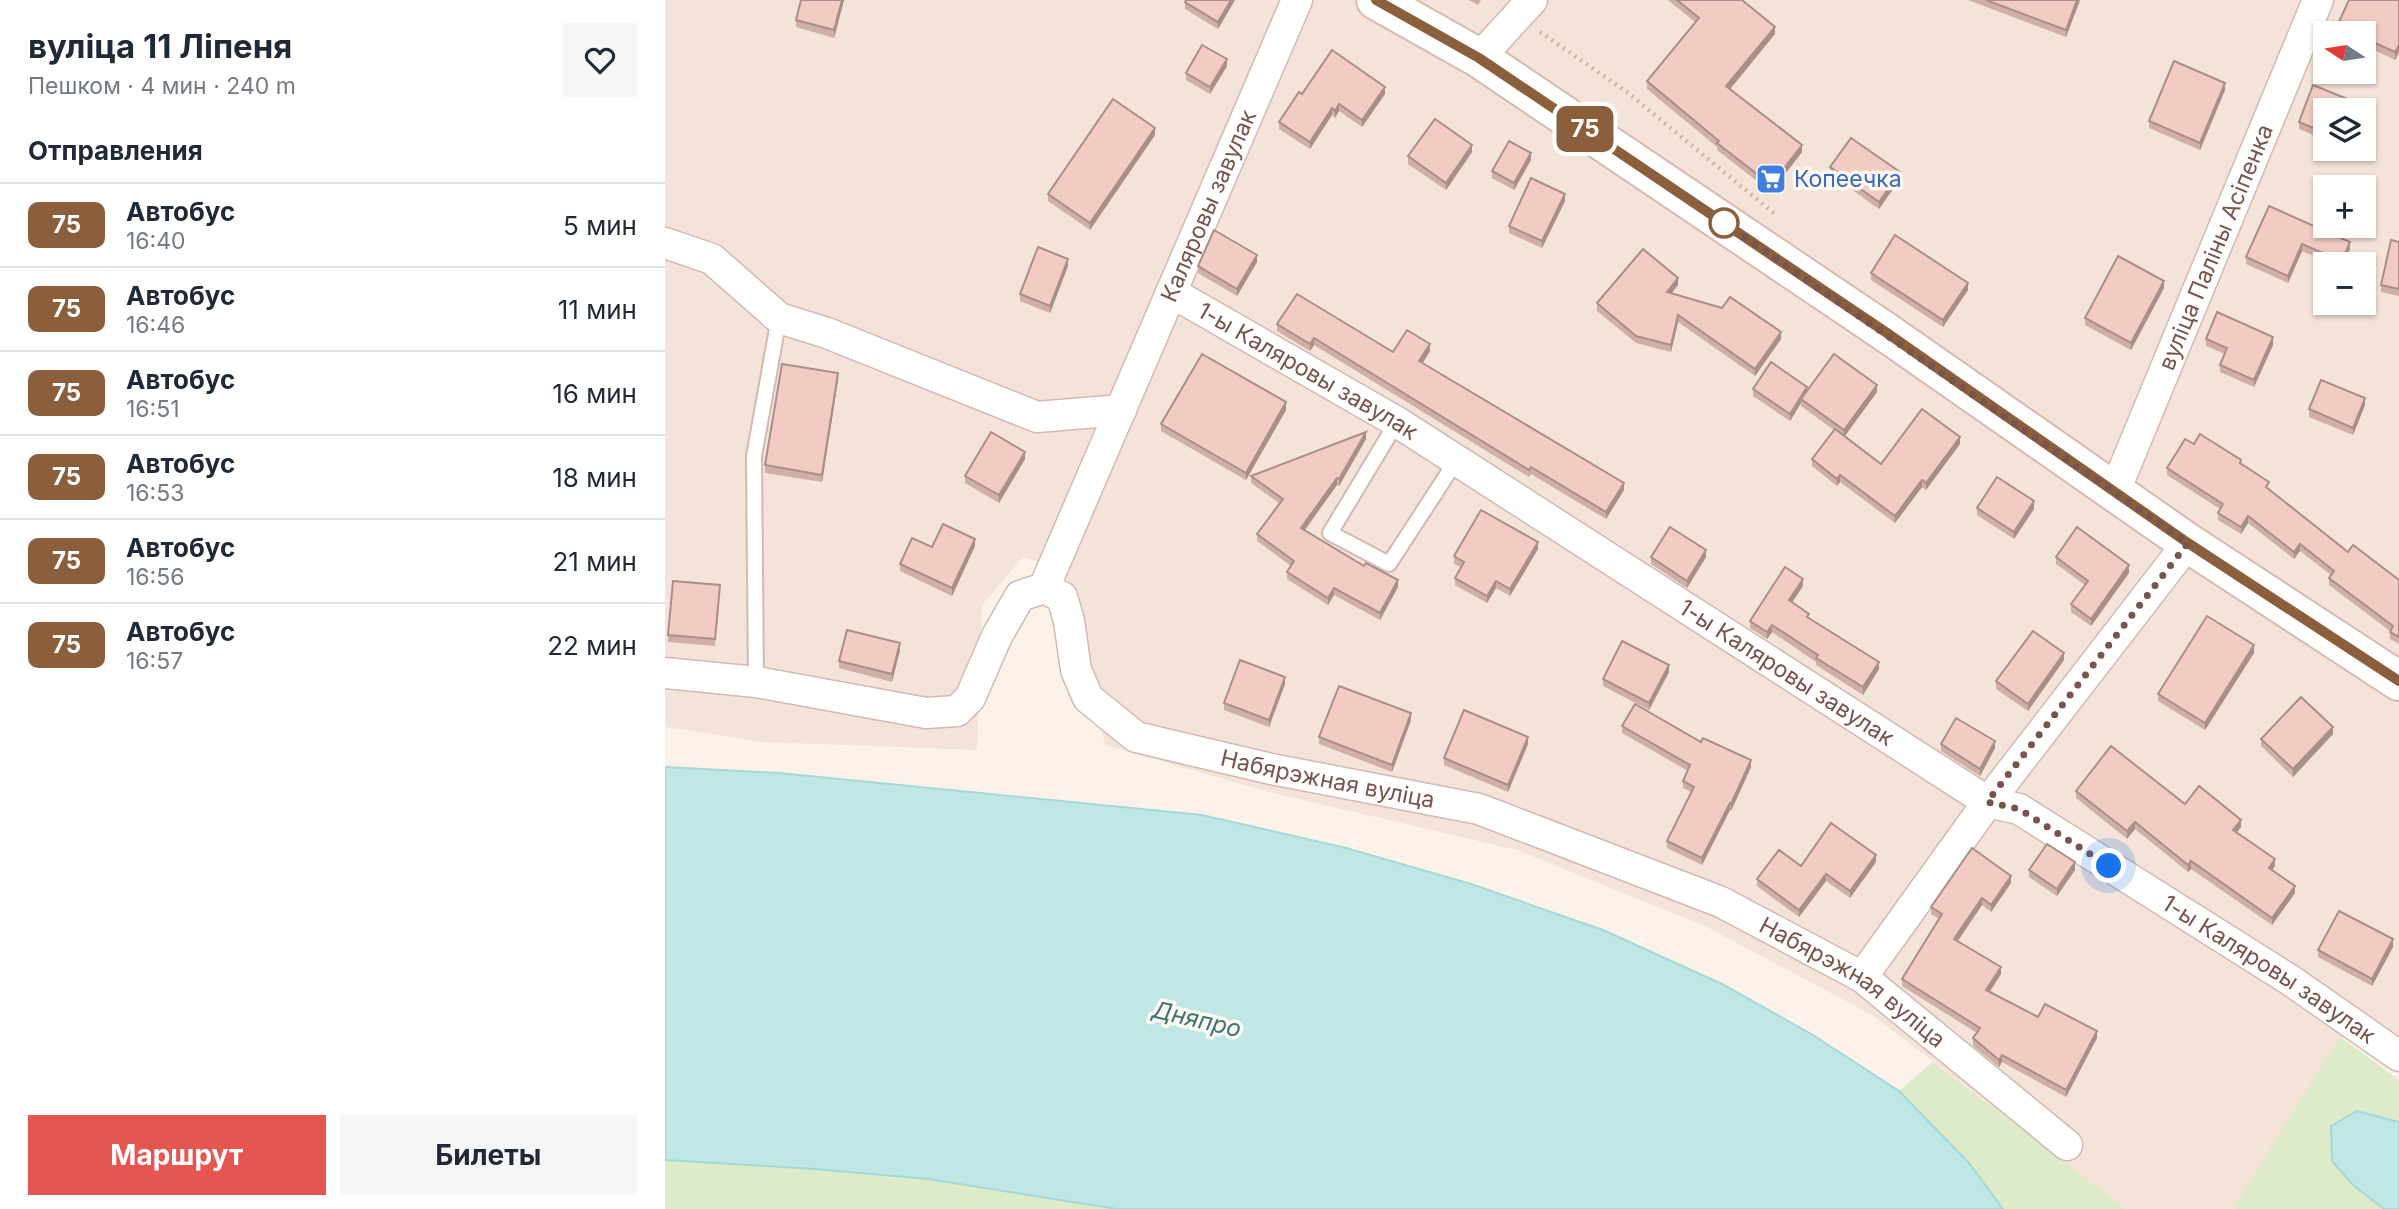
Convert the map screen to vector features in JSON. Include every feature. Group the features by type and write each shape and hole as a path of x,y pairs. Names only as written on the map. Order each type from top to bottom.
{"main road":[{"path":"1376,0 1479,58 1887,333 2114,493 2399,681"}],"street":[{"name":"Каляровы завулак","path":"1044,588 1297,0"},
{"path":"1479,58 1532,0"},
{"name":"вуліца Паліны Асіпенка","path":"2114,493 2318,0"},
{"path":"665,243 712,259 779,318 827,333 1037,417 1121,410"},
{"name":"1-ы Каляровы завулак","path":"1171,292 1397,422 1987,802 2019,809 2290,980 2399,1056"},
{"path":"1862,977 1987,802 2188,543"},
{"path":"665,673 756,682 926,713 957,711 970,698 997,636 1020,596 1044,588"},
{"name":"Набярэжная вуліца","path":"1044,588 1062,597 1069,621 1076,670 1088,698 1136,737 1271,769 1479,809 1721,902 1862,977 2067,1145"}],"lane":[{"path":"756,682 754,457 779,318"},
{"path":"1397,422 1330,533 1389,565 1456,461"}],"shaded area":[{"path":"665,0 2399,0 2399,1043 2356,1015 2233,1209 2127,1209 1872,1015 1707,927 1517,850 1269,792 1105,745 1072,591 1065,571 1023,557 982,605 977,750 762,742 665,727"}],"green space":[{"path":"2340,1037 2399,1080 2399,1122 2357,1111 2353,1185 2384,1209 2233,1209"},
{"path":"1933,1062 2127,1209 2003,1209 1969,1163 1899,1091"},
{"path":"665,1160 928,1179 1117,1209 665,1209"}],"water":[{"name":"Дняпро","path":"665,767 779,773 1202,815 1346,848 1471,884 1603,930 1722,984 1813,1035 1899,1091 1969,1163 2003,1209 1117,1209 928,1179 665,1160"},
{"path":"2357,1111 2399,1122 2399,1209 2384,1209 2353,1185 2332,1161 2331,1126"}],"building":[{"path":"801,0 842,0 834,30 796,20"},
{"path":"1231,0 1218,22 1185,2"},
{"path":"1677,0 1742,0 1775,27 1726,86 1802,145 1771,185 1717,143 1719,141 1647,81 1699,18"},
{"path":"1986,0 2077,0 2066,30"},
{"path":"2349,0 2399,0 2399,45 2395,52 2377,44 2377,21 2339,21"},
{"path":"1202,45 1227,59 1210,87 1186,73"},
{"path":"1332,50 1385,87 1362,120 1339,104 1335,111 1332,108 1310,142 1279,122"},
{"path":"2174,61 2225,83 2200,143 2149,121"},
{"path":"2313,85 2345,98 2313,98 2313,128 2299,122"},
{"path":"1113,99 1155,128 1090,223 1048,194"},
{"path":"1435,119 1472,145 1446,183 1408,156"},
{"path":"1851,138 1900,172 1879,202 1830,167"},
{"path":"1509,141 1531,153 1514,183 1492,171"},
{"path":"1531,178 1565,194 1542,241 1509,226"},
{"path":"2269,206 2313,226 2313,238 2341,238 2350,242 2346,252 2321,252 2302,244 2288,276 2246,257"},
{"path":"1214,230 1257,255 1237,289 1198,266"},
{"path":"1895,235 1968,283 1943,320 1871,273"},
{"path":"2391,240 2399,242 2399,289 2381,285"},
{"path":"1038,247 1068,259 1050,306 1020,294"},
{"path":"1643,249 1678,278 1667,292 1722,308 1730,297 1781,332 1755,369 1678,315 1671,345 1636,336 1597,303"},
{"path":"2118,256 2164,281 2131,343 2085,318"},
{"path":"1297,294 1393,352 1407,330 1430,344 1419,361 1624,483 1606,512 1531,467 1529,470 1314,338 1310,344 1277,324"},
{"path":"2217,312 2273,337 2254,380 2220,365 2227,348 2206,339"},
{"path":"1202,354 1286,402 1246,473 1161,424"},
{"path":"1834,354 1877,385 1844,430 1801,399"},
{"path":"1771,362 1807,387 1790,414 1753,389"},
{"path":"782,364 838,373 822,475 765,465"},
{"path":"2321,380 2365,398 2353,428 2309,409"},
{"path":"1922,409 1960,437 1926,483 1922,480 1895,516 1840,475 1837,479 1812,459 1835,429 1881,464"},
{"path":"991,432 1025,452 999,495 965,476"},
{"path":"1366,432 1339,479 1337,478 1301,528 1364,566 1366,563 1398,580 1380,613 1334,588 1328,598 1287,572 1294,561 1257,534 1283,499 1251,476"},
{"path":"2200,434 2269,482 2266,487 2348,552 2353,545 2399,580 2399,637 2390,632 2393,626 2329,578 2334,571 2300,544 2294,552 2248,516 2241,527 2218,513 2223,504 2167,468 2185,439 2194,444"},
{"path":"1997,477 2034,501 2014,532 1977,508"},
{"path":"1481,510 1538,542 1510,589 1496,581 1487,596 1455,578 1464,562 1454,556"},
{"path":"943,524 975,539 952,588 900,564 912,538 932,547"},
{"path":"1670,527 1706,550 1687,581 1651,557"},
{"path":"2077,527 2129,565 2091,619 2071,604 2088,581 2056,557"},
{"path":"1785,567 1803,579 1789,600 1809,614 1807,617 1879,662 1863,687 1816,658 1818,655 1772,625 1767,632 1750,621"},
{"path":"673,581 720,585 715,639 668,635"},
{"path":"2207,616 2254,645 2205,723 2158,694"},
{"path":"847,630 900,643 892,674 839,661"},
{"path":"2033,631 2064,653 2028,704 1996,681"},
{"path":"1622,641 1669,665 1649,703 1603,679"},
{"path":"1240,660 1285,677 1269,720 1224,703"},
{"path":"1339,686 1411,713 1392,765 1319,737"},
{"path":"2301,697 2333,727 2293,769 2261,739"},
{"path":"1635,704 1701,742 1703,738 1751,760 1702,858 1667,841 1694,787 1683,781 1690,765 1622,726"},
{"path":"1464,710 1528,737 1508,785 1444,758"},
{"path":"1956,718 1995,741 1980,769 1941,744"},
{"path":"2111,746 2185,804 2199,786 2241,820 2233,830 2275,859 2269,868 2295,886 2272,918 2191,861 2188,865 2135,822 2127,831 2076,791"},
{"path":"1831,823 1876,855 1850,891 1826,874 1799,910 1757,879 1779,850 1801,866"},
{"path":"2047,844 2075,862 2057,889 2029,870"},
{"path":"1972,848 2011,876 1991,905 1982,898 1954,939 2001,967 1986,990 2038,1017 2045,1004 2097,1031 2066,1090 2002,1055 1999,1060 1973,1038 1980,1028 1902,979 1942,914 1931,907"},
{"path":"2339,911 2393,939 2372,979 2318,950"}],"bus line":[{"name":"75","path":"1376,0 1479,58 1887,333 2114,493 2399,681"}],"place":[{"name":"Копеечка","path":"1771,179"}],"route":[{"path":"1724,223 2188,543 1987,802 2019,809 2109,866"}]}
